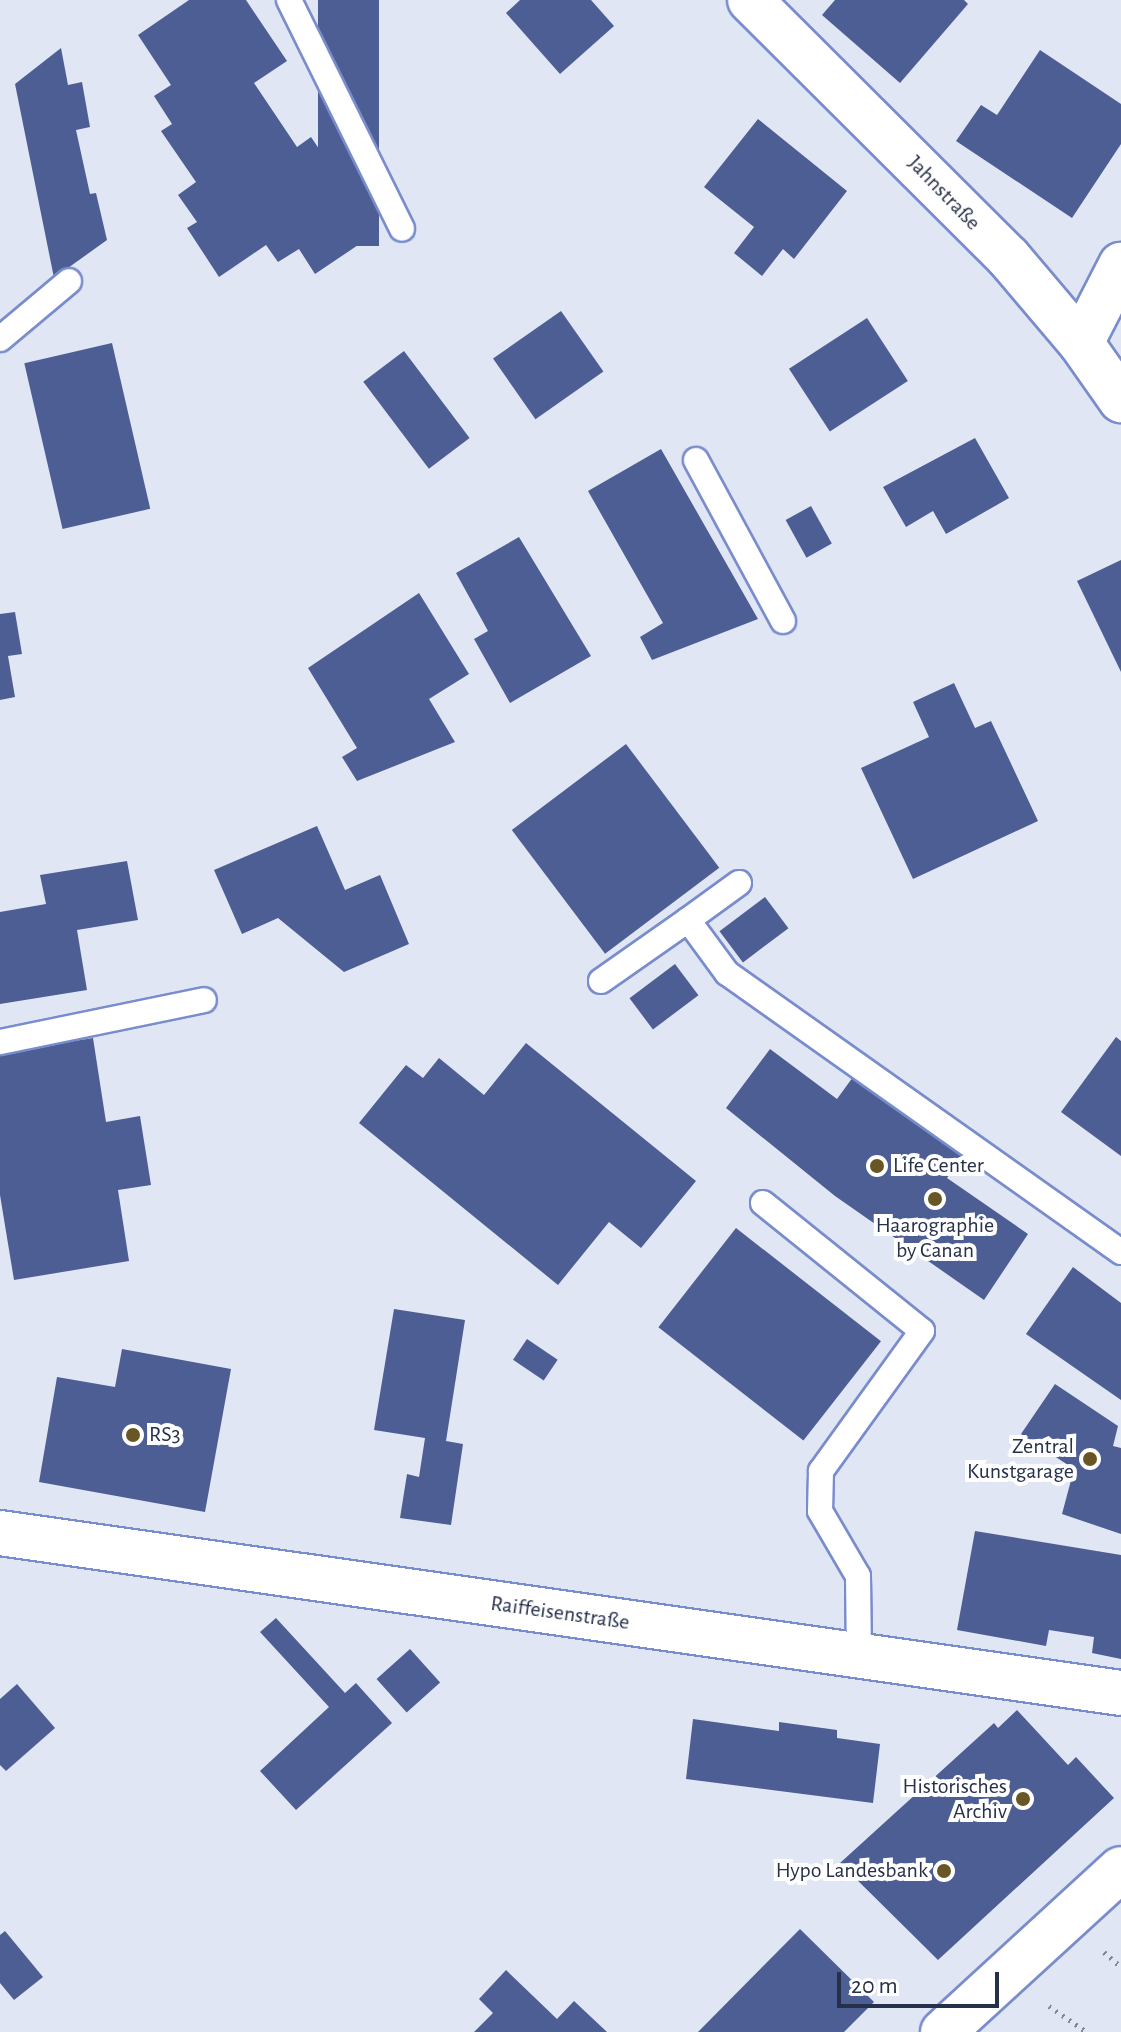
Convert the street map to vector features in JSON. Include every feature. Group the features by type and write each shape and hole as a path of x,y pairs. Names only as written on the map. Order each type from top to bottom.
{"street":[{"name":"Jahnstraße","path":"750,0 1008,257 1081,343 1121,400"},
{"path":"1081,343 1121,265"},
{"name":"Raiffeisenstraße","path":"0,1533 1121,1693"},
{"path":"943,2032 1121,1869"}],"lane":[{"path":"289,0 402,229"},
{"path":"0,339 69,281"},
{"path":"696,460 783,621"},
{"path":"601,981 739,883"},
{"path":"688,920 727,973 1121,1252"},
{"path":"0,1042 204,1000"},
{"path":"763,1203 922,1331 821,1471 820,1511 858,1576 859,1654"}],"path":[{"path":"1104,1952 1121,1967"},
{"path":"1049,2006 1087,2032"}],"building":[{"path":"189,0 246,0 287,61 254,83 297,147 311,137 376,233 315,274 299,249 278,262 266,245 219,277 187,228 197,222 178,195 196,182 161,131 172,124 154,96 171,85 138,35"},
{"path":"318,0 379,0 379,246 318,246"},
{"path":"520,0 591,0 614,26 560,74 506,13"},
{"path":"835,0 964,0 968,4 900,83 822,15"},
{"path":"61,48 68,85 82,82 90,127 76,130 90,194 96,193 107,240 54,278 15,84"},
{"path":"1040,50 1121,104 1121,144 1072,218 956,141 981,105 997,115"},
{"path":"758,119 847,191 794,259 783,249 762,276 734,253 754,227 704,187"},
{"path":"561,311 603,372 535,419 493,359"},
{"path":"867,318 908,381 830,432 789,369"},
{"path":"112,343 150,509 63,529 24,363"},
{"path":"404,351 470,438 429,469 363,382"},
{"path":"975,438 1009,498 946,534 933,511 906,527 883,487"},
{"path":"661,449 758,619 652,660 640,637 663,623 588,491"},
{"path":"811,506 832,544 806,558 786,520"},
{"path":"519,537 591,656 510,703 474,639 488,631 456,573"},
{"path":"1121,560 1121,672 1077,581"},
{"path":"419,593 469,674 429,699 455,742 357,781 342,757 357,748 308,668"},
{"path":"15,612 22,654 8,656 15,697 0,700 0,614"},
{"path":"954,683 975,728 991,721 1038,821 913,879 861,768 929,737 913,702"},
{"path":"626,744 719,868 605,954 512,830"},
{"path":"317,826 345,890 380,875 409,944 344,972 278,918 242,934 214,870"},
{"path":"127,861 138,920 77,930 87,990 0,1004 0,912 46,904 40,875"},
{"path":"765,897 788,928 743,962 719,931"},
{"path":"675,964 698,995 653,1029 629,998"},
{"path":"1116,1037 1121,1041 1121,1156 1061,1112"},
{"path":"93,1038 106,1122 140,1116 151,1185 118,1190 129,1261 14,1280 0,1195 0,1053"},
{"path":"526,1043 696,1181 641,1248 609,1222 558,1285 359,1123 406,1065 423,1078 439,1058 484,1095"},
{"name":"Life Center","path":"770,1049 837,1099 853,1077 964,1154 947,1178 1028,1234 984,1300 835,1196 726,1108"},
{"path":"736,1228 881,1341 803,1441 658,1327"},
{"path":"1073,1267 1121,1303 1121,1400 1026,1334"},
{"path":"394,1309 465,1320 446,1441 463,1444 451,1525 400,1518 407,1474 419,1477 425,1438 374,1430"},
{"path":"527,1339 558,1360 544,1380 513,1360"},
{"name":"RS3","path":"122,1349 231,1369 205,1512 39,1482 57,1377 115,1387"},
{"name":"Zentral Kunstgarage","path":"1055,1384 1118,1426 1113,1446 1121,1448 1121,1534 1062,1514 1074,1469 1021,1434"},
{"path":"975,1531 1121,1555 1121,1659 1092,1653 1094,1637 1049,1630 1046,1646 957,1630"},
{"path":"276,1618 345,1693 356,1683 392,1723 296,1810 260,1771 329,1707 260,1632"},
{"path":"410,1649 440,1682 407,1713 377,1679"},
{"path":"17,1684 55,1728 6,1771 0,1765 0,1699"},
{"path":"1017,1710 1068,1765 1076,1757 1114,1798 938,1960 840,1863 994,1723 998,1728"},
{"path":"693,1719 779,1731 779,1722 837,1730 837,1738 880,1744 873,1803 686,1779"},
{"path":"800,1929 874,2002 844,2032 698,2032"},
{"path":"5,1931 43,1977 14,2000 0,1983 0,1935"},
{"path":"506,1970 557,2019 574,2001 607,2032 474,2032 493,2013 479,1999"}],"place":[{"name":"Life Center","path":"877,1166"},
{"name":"Haarographie by Canan","path":"935,1199"},
{"name":"RS3","path":"133,1435"},
{"name":"Zentral Kunstgarage","path":"1090,1459"},
{"name":"Historisches Archiv","path":"1023,1799"},
{"name":"Hypo Landesbank","path":"944,1871"}]}
